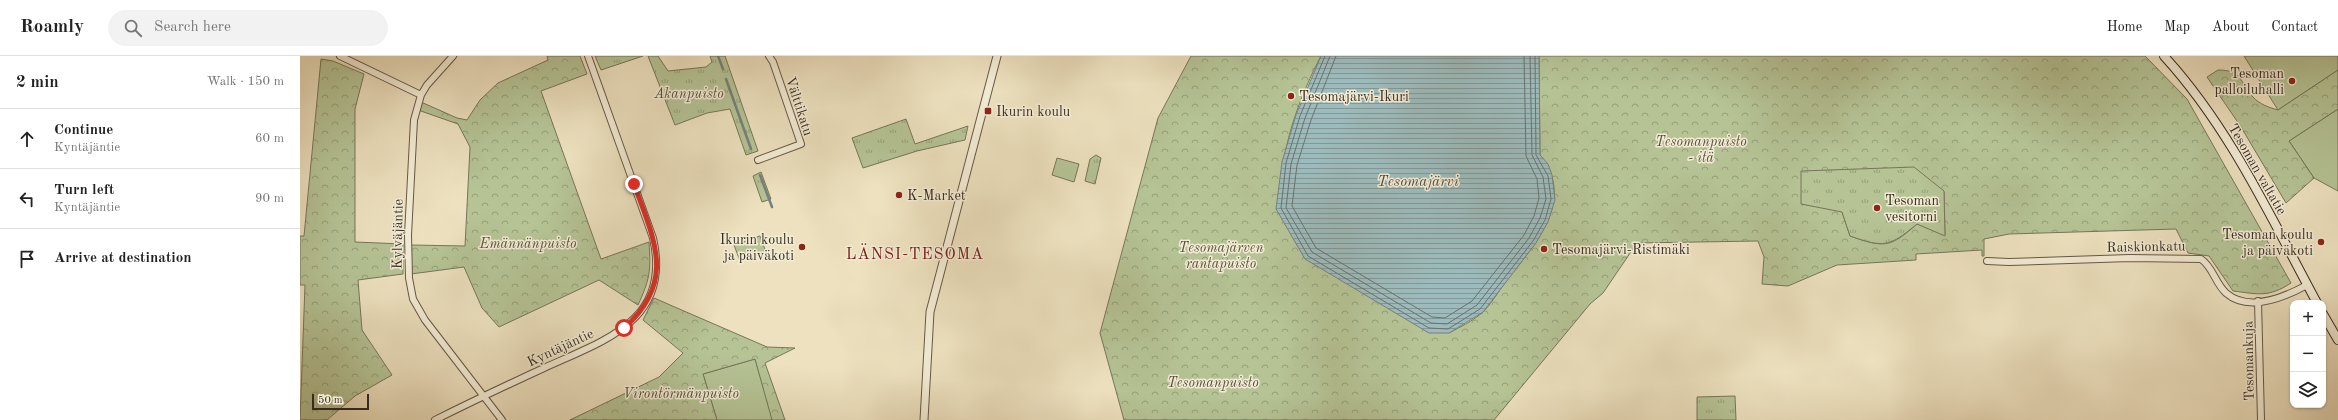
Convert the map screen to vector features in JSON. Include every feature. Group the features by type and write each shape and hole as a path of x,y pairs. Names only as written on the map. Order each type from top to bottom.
{"main road":[{"name":"Tesoman valtatie","path":"2164,56 2198,96 2224,133 2315,300"},
{"path":"2326,319 2338,340"}],"street":[{"path":"340,56 422,95"},
{"name":"Kylväjäntie","path":"453,56 434,76 422,95 415,114 407,262 411,291 417,308 502,420"},
{"name":"Kyntäjäntie","path":"434,420 614,336 639,313 652,291 657,276 657,256 653,238 588,56"},
{"name":"Välttikatu","path":"758,160 801,144 773,62 769,56"},
{"path":"924,420 930,312 997,56"},
{"name":"Raiskionkatu","path":"1987,261 2009,262 2130,258 2201,259 2208,263 2225,293 2236,298 2258,301 2281,298 2307,285"},
{"name":"Tesomankuja","path":"2258,301 2261,420"}],"green space":[{"name":"Emännänpuisto","path":"547,56 580,56 587,74 541,91 601,259 649,242 649,275 638,305 599,280 499,327 482,308 464,267 411,274 411,245 465,246 470,147 458,124 418,110 421,102 457,118 467,120 480,100 498,83 548,60"},
{"name":"Akanpuisto","path":"595,56 643,56 601,70"},
{"name":"Akanpuisto","path":"648,56 658,56 668,71 706,67 712,62 710,56 725,56 758,151 746,155 730,109 707,113 675,125"},
{"path":"1191,56 1321,56 1300,102 1289,135 1282,169 1281,185 1449,333 1466,324 1487,308 1531,249 1549,219 1553,203 1554,188 1550,171 1540,155 1539,56 2145,56 2187,99 2291,283 2276,291 2263,294 2233,291 2209,256 2188,253 2176,229 2009,234 1984,239 1984,256 1982,256 1982,250 1916,254 1916,260 1837,265 1788,286 1762,284 1764,257 1758,241 1637,243 1603,293 1590,304 1494,420 1124,420 1100,333 1158,118","holes":["1944,192 1945,235 1917,224 1893,242 1886,244 1871,243 1850,236 1842,212"]},
{"name":"Tesoman palloiluhalli","path":"2244,56 2338,56 2338,70 2278,110"},
{"path":"321,59 333,61 364,74 355,109 355,242 403,244 403,274 358,280 362,330 392,375 355,396 327,420 300,420 305,285 300,285 300,236 304,236"},
{"path":"2218,70 2232,72 2237,75 2258,102 2278,110 2338,70 2338,109 2289,141 2314,178 2286,203 2241,127 2207,77"},
{"path":"2338,109 2338,191 2314,178 2289,141"},
{"path":"906,119 915,144 968,126 965,140 917,151 863,168 852,138"},
{"path":"1096,155 1101,158 1095,184 1085,181 1090,159"},
{"path":"1057,158 1079,164 1074,182 1052,175"},
{"path":"1914,167 1944,191 1945,236 1917,224 1893,241 1879,244 1850,236 1842,212 1801,204 1801,171"},
{"path":"761,172 771,199 762,202 753,176"},
{"path":"760,236 766,252 740,261 734,245"},
{"name":"Virontörmänpuisto","path":"654,298 767,347 795,348 765,363 785,420 772,420 755,359 703,374 717,420 570,420 659,377 683,353 643,320"},
{"path":"755,359 773,420 717,420 703,374"},
{"path":"1735,396 1736,420 1697,420 1697,397"}],"water":[{"name":"Tesomajärvi","path":"1321,56 1539,56 1540,155 1548,164 1552,175 1555,200 1548,222 1536,243 1483,312 1449,333 1429,333 1305,259 1276,209 1282,162 1296,115"}],"waterway":[{"path":"718,56 723,69"},
{"path":"726,79 751,149"},
{"path":"760,175 772,207"}],"place":[{"name":"Tesoman palloiluhalli","path":"2292,81"},
{"name":"Tesomajärvi-Ikuri","path":"1291,96"},
{"name":"Ikurin koulu","path":"988,111"},
{"name":"K-Market","path":"899,195"},
{"name":"Tesoman vesitorni","path":"1877,208"},
{"name":"Tesoman koulu ja päiväkoti","path":"2321,242"},
{"name":"Ikurin koulu ja päiväkoti","path":"802,247"},
{"name":"Tesomajärvi-Ristimäki","path":"1544,249"}],"district":[{"name":"LÄNSI-TESOMA","path":"915,253"}],"route":[{"path":"624,328 632,321 645,304 652,291 657,276 658,266 653,238 634,184"}],"park label":[{"name":"Tesomanpuisto - itä","path":"1701,150"},
{"name":"Tesomajärven rantapuisto","path":"1221,256"},
{"name":"Tesomanpuisto","path":"1213,382"}]}
